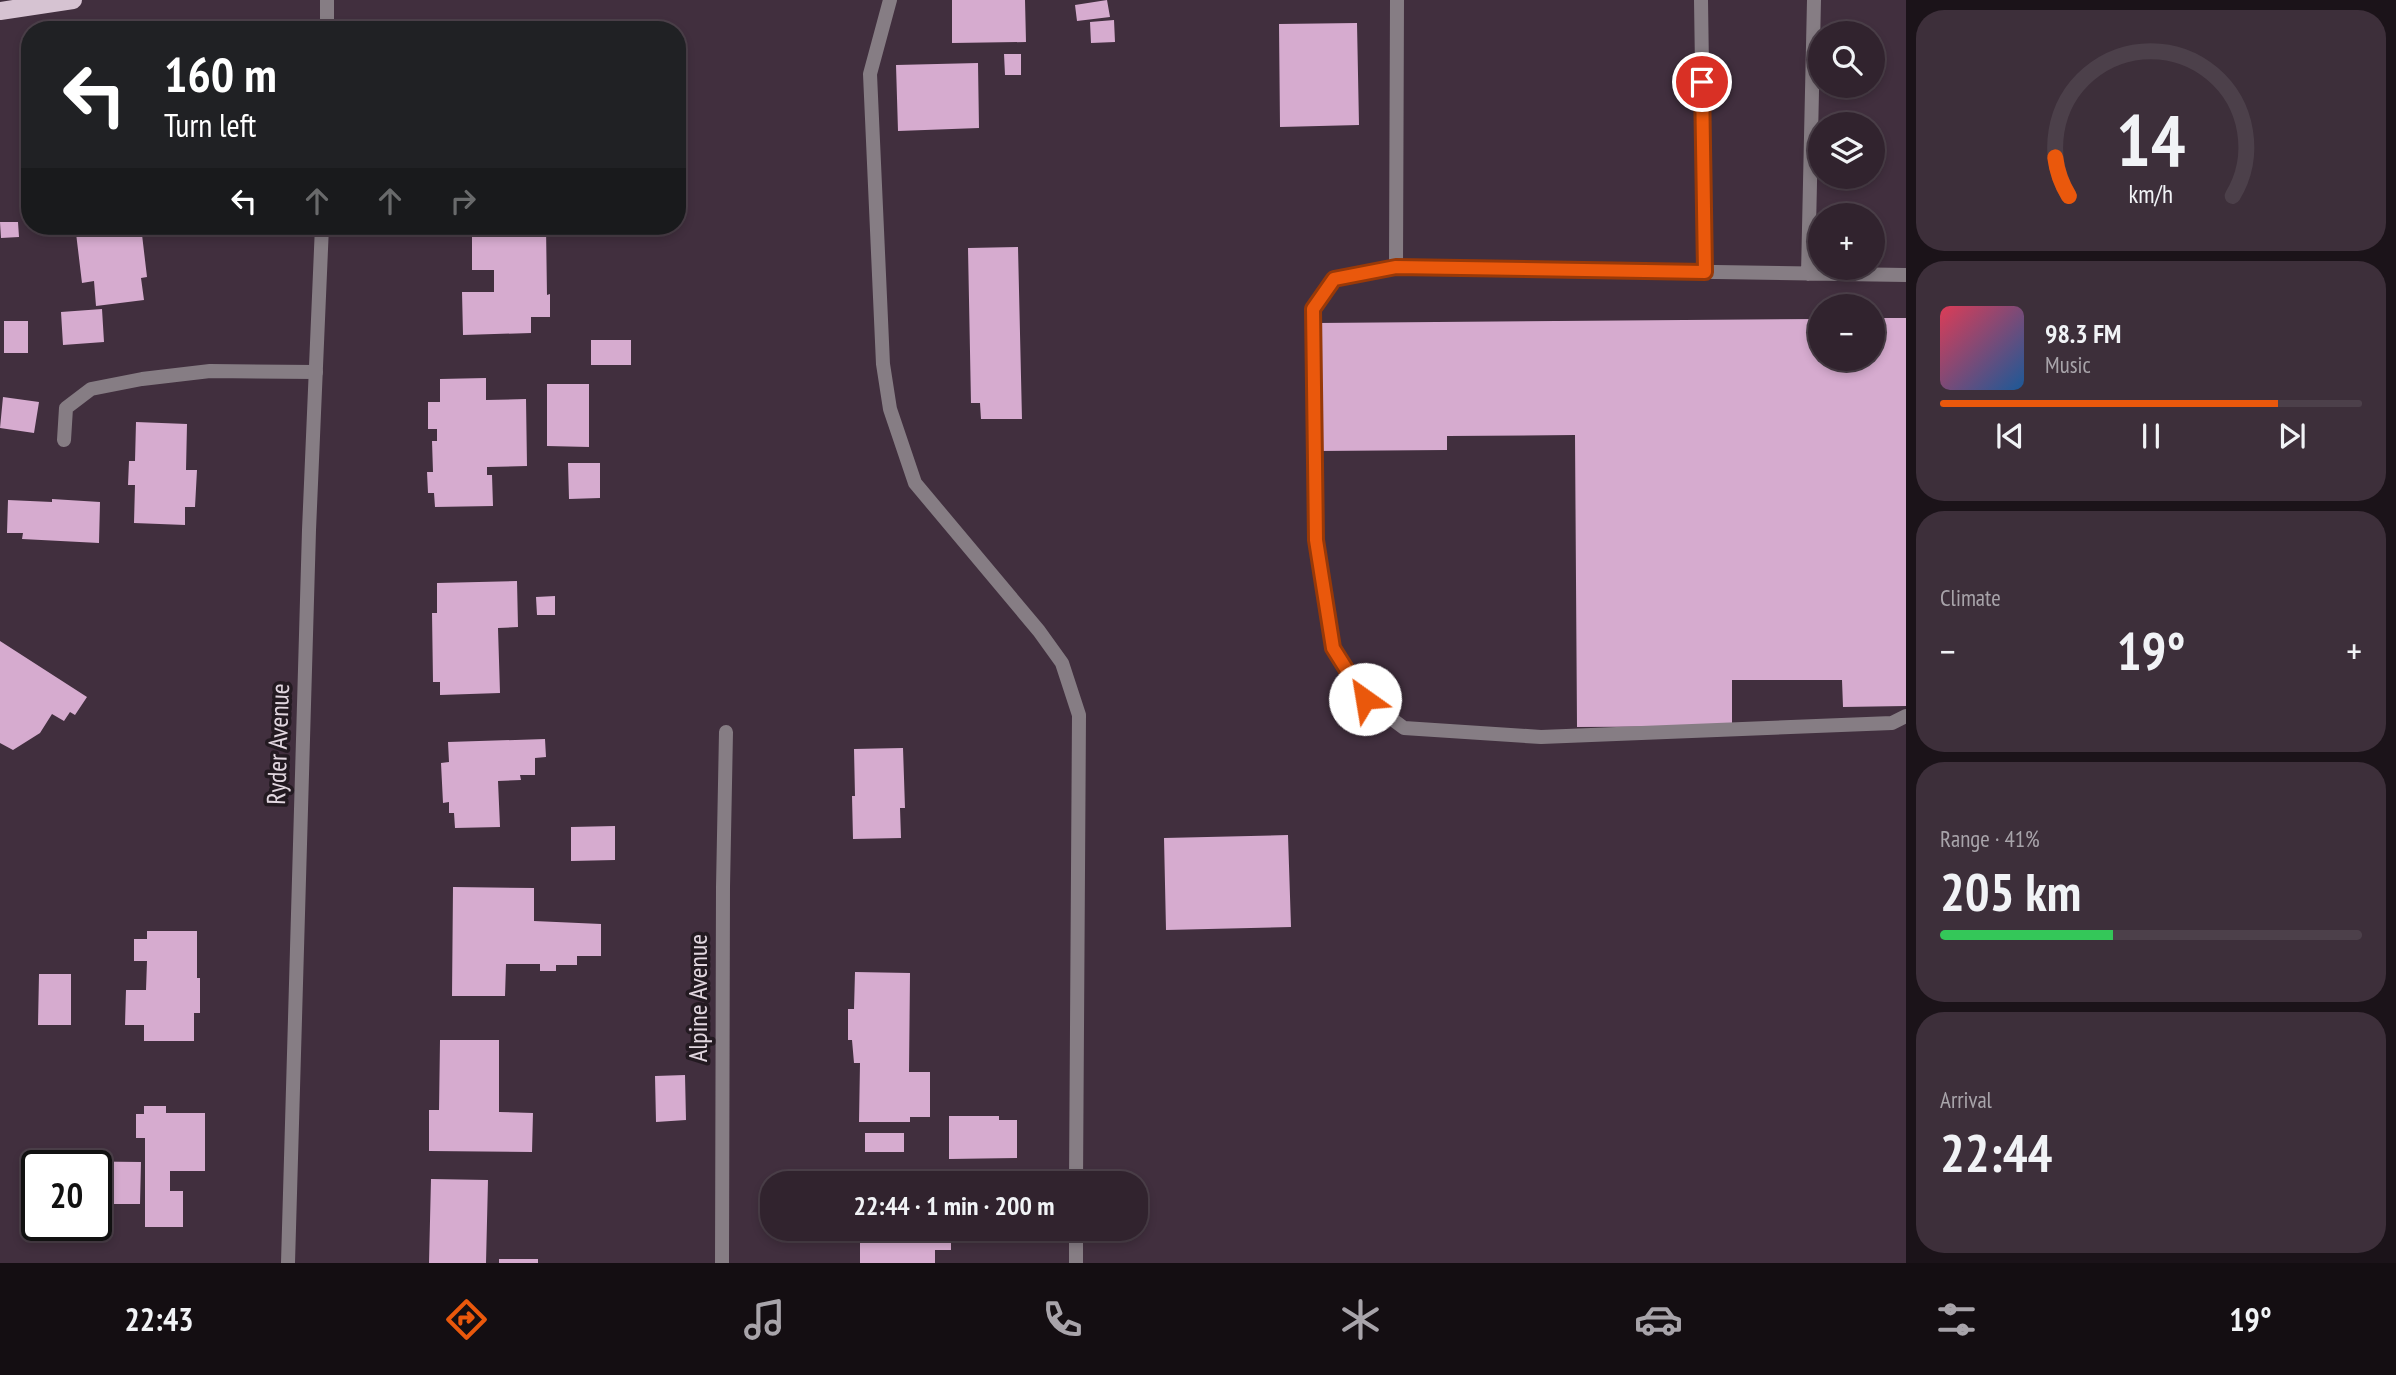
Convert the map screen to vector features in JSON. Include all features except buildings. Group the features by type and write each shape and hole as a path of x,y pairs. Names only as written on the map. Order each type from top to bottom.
{"main road":[{"path":"0,11 73,0"}],"street":[{"path":"327,0 327,21"},
{"path":"890,0 870,74 883,364 890,409 915,483 1062,663 1079,715 1076,1171"},
{"path":"1396,267 1397,0"},
{"path":"1701,0 1705,272"},
{"path":"1810,203 1814,0"},
{"name":"Ryder Avenue","path":"288,1263 322,235"},
{"path":"1808,274 1396,267 1334,279 1313,309 1316,540 1333,648 1365,699 1404,728 1541,737 1892,723 1906,716"},
{"path":"1885,275 1906,275"},
{"path":"64,440 66,408 91,389 142,379 210,371 316,372"},
{"name":"Alpine Avenue","path":"722,1263 726,733"},
{"path":"1076,1241 1076,1263"}],"route":[{"path":"1365,699 1333,648 1316,540 1313,309 1334,279 1396,267 1705,272 1702,82"}]}
